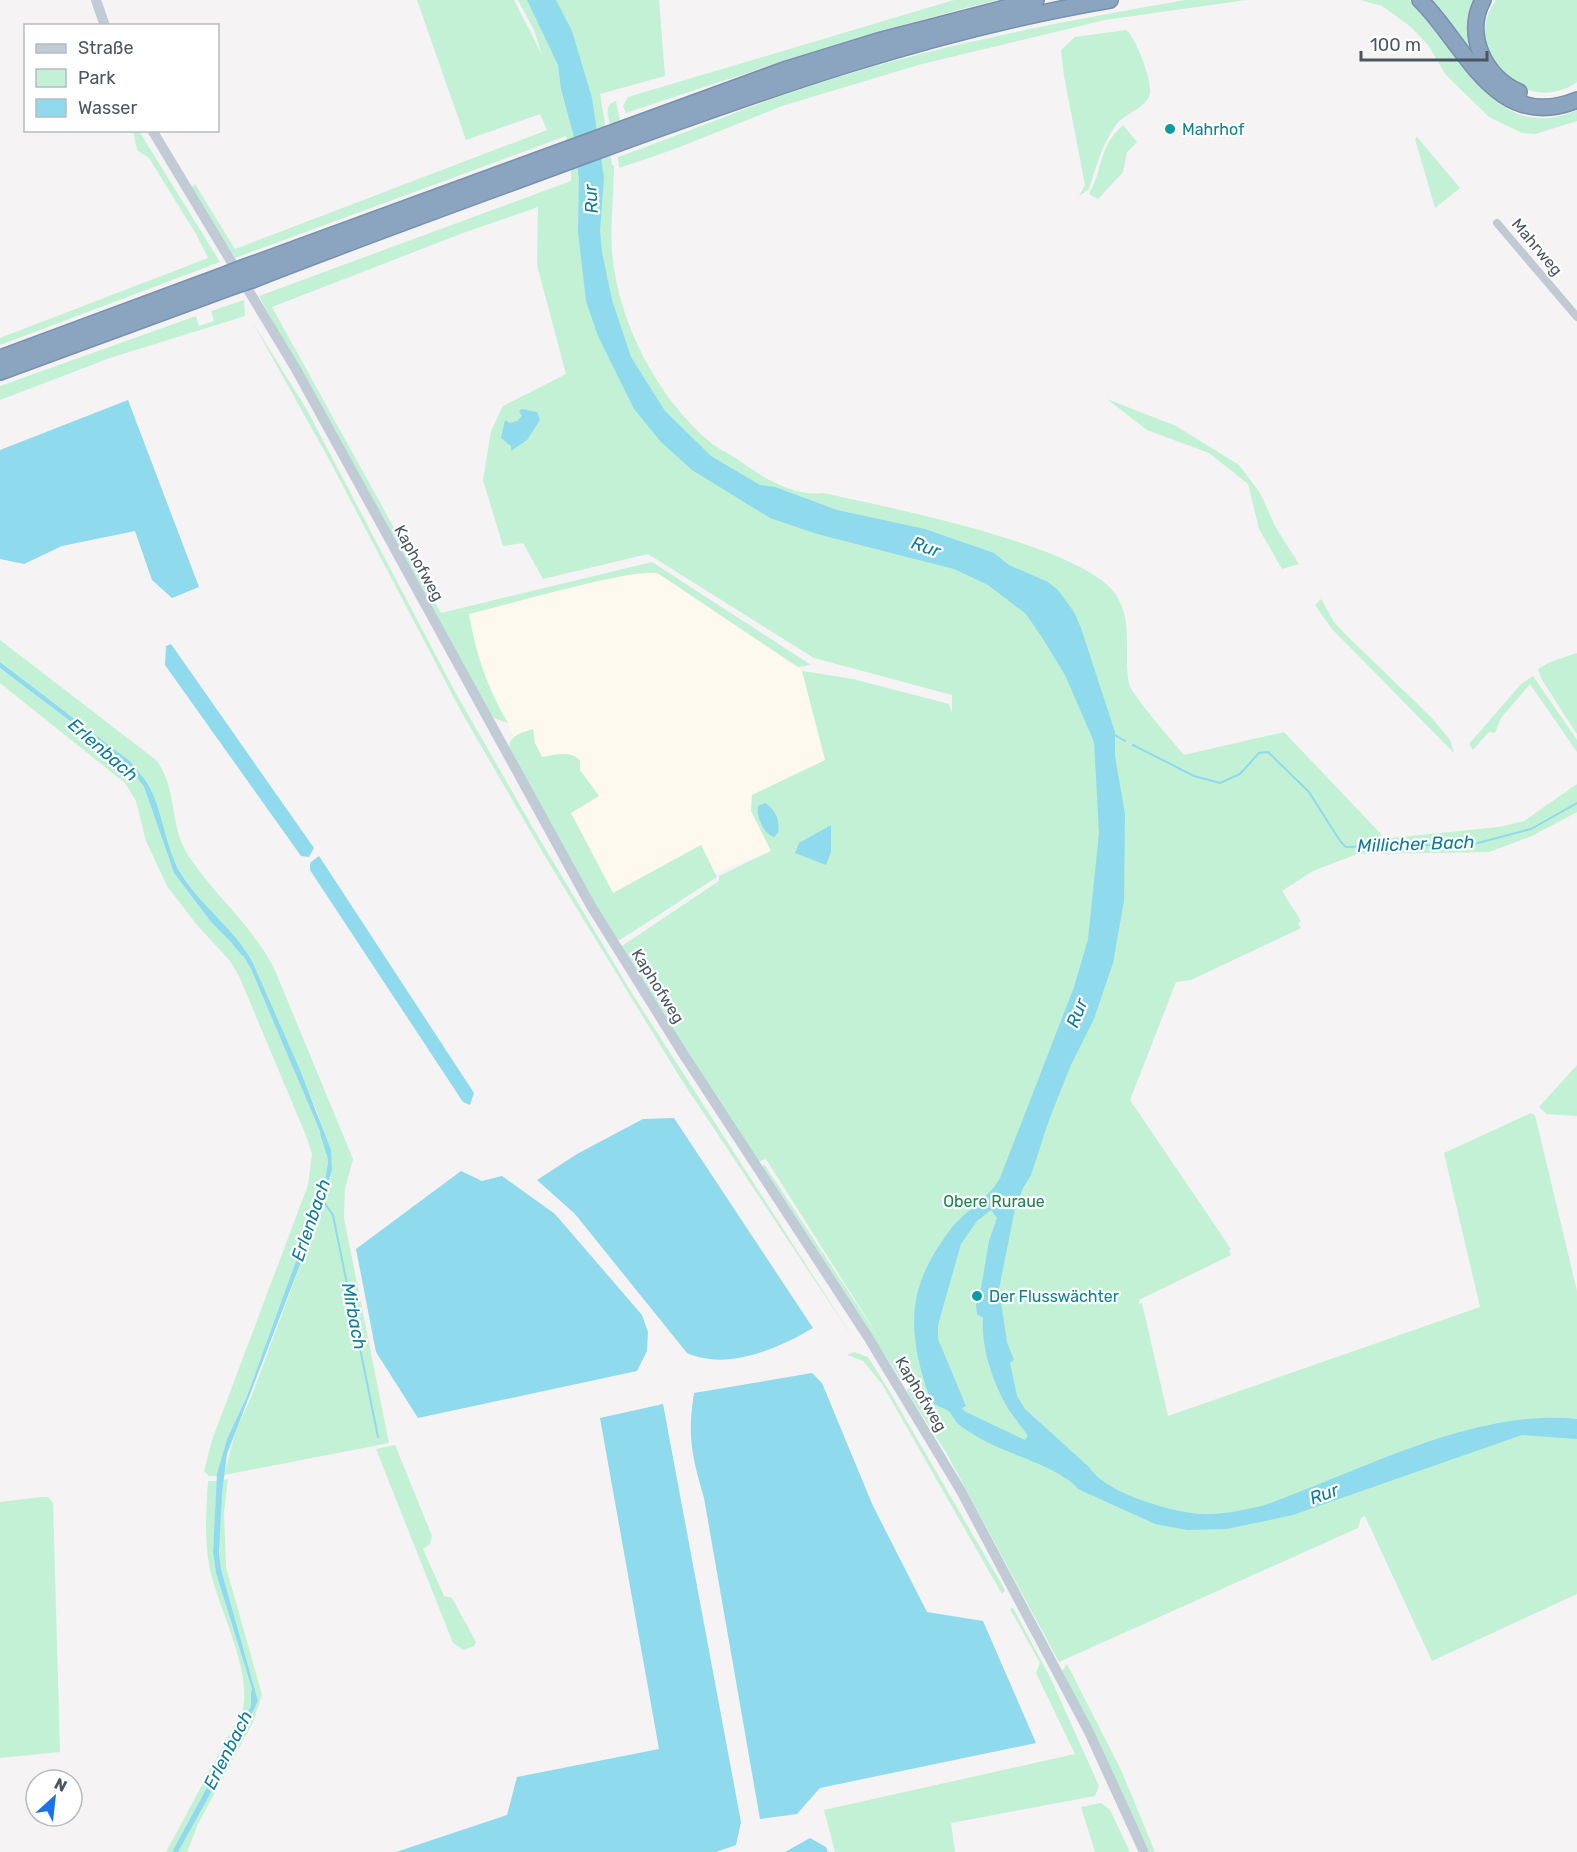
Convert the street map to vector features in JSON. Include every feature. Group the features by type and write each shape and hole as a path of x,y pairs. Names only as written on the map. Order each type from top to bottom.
{"highway":[{"path":"0,358 230,280 649,125 787,69 878,40 1036,0"},
{"path":"649,125 884,53 1065,8 1110,0"},
{"path":"1420,0 1476,72 1503,95 1536,106 1557,106 1577,100"},
{"path":"1483,0 1476,27 1478,45 1488,67 1499,79 1517,91 1540,97 1563,94 1577,88"},
{"path":"0,372 230,280"}],"main road":[{"path":"97,0 104,24"},
{"name":"Kaphofweg","path":"153,132 297,372 591,906 682,1052 868,1337 961,1491 1084,1722 1144,1852"}],"street":[{"name":"Mahrweg","path":"1497,223 1577,317"}],"shaded area":[{"path":"654,571 802,671 826,760 752,795 751,811 771,851 715,873 700,845 613,893 571,813 599,796 524,764 508,723 489,691 476,653 469,614 625,574"}],"green space":[{"name":"Obere Ruraue","path":"417,0 514,0 542,55 534,30 518,0 659,0 665,76 600,94 612,165 614,165 612,252 622,305 643,356 673,403 691,424 716,447 767,479 789,489 824,493 981,530 1026,544 1065,560 1097,577 1116,595 1125,616 1129,684 1145,708 1184,755 1284,732 1381,834 1381,839 1499,827 1524,821 1577,784 1577,812 1532,836 1489,852 1357,854 1313,871 1282,891 1301,921 1298,923 1301,928 1191,980 1176,982 1130,1100 1231,1249 1229,1251 1231,1255 1139,1300 1139,1304 1142,1303 1168,1416 1480,1307 1444,1153 1531,1113 1535,1115 1577,1291 1577,1594 1432,1661 1365,1516 1361,1518 1358,1528 1059,1662 947,1454 909,1395 906,1380 902,1381 762,1168 764,1164 883,1344 766,1159 757,1162 619,948 719,881 719,876 771,851 751,811 752,795 825,760 802,671 853,679 949,704 952,713 952,695 814,658 648,554 543,579 523,543 503,546 483,480 491,431 503,406 566,374 537,265 538,207 463,233 272,307 441,613 652,562 811,665 798,667 659,574 626,575 469,614 483,670 508,723 496,719 486,712 259,296 571,181 571,162 566,136 235,258 191,188 195,184 235,249 547,130 540,114 466,140"},
{"path":"954,0 997,0 764,67 626,113 623,106 628,97"},
{"path":"1185,0 1246,0 1105,20 922,64 782,106 672,150 619,168 618,157 762,103 856,72 996,36"},
{"path":"1360,0 1409,0 1480,86 1500,104 1522,115 1547,118 1577,110 1577,121 1535,134 1522,133 1489,117 1446,75 1428,45 1411,27 1382,6"},
{"path":"1424,0 1480,0 1473,37 1499,74 1523,98 1555,99 1577,92 1577,96 1540,103 1507,94"},
{"path":"1496,0 1577,0 1577,82 1557,91 1537,92 1518,86 1503,74 1491,59 1485,40 1486,20"},
{"path":"1126,30 1134,41 1142,60 1149,80 1150,94 1144,103 1116,125 1103,148 1089,189 1079,196 1085,185 1061,50 1075,37"},
{"path":"616,101 620,121 610,124 608,107"},
{"path":"1123,125 1137,142 1127,152 1123,172 1098,199 1089,194 1109,142"},
{"path":"133,132 140,132 220,262 0,345 0,338 208,258 196,234 149,158 137,150"},
{"path":"1417,137 1460,188 1435,208 1415,139"},
{"path":"244,300 245,316 110,358 0,400 0,386 196,316 199,326 214,321 211,311"},
{"path":"253,323 307,410 454,690 533,828 633,995 855,1341 681,1079 546,858 462,713 331,463"},
{"path":"1107,399 1176,426 1239,465 1260,493 1276,528 1299,564 1282,569 1259,529 1248,484 1209,453 1147,430"},
{"path":"1321,599 1334,622 1346,635 1431,717 1450,740 1454,753 1332,629 1315,605"},
{"path":"0,640 156,760 168,783 178,832 188,855 255,937 274,968 353,1159 345,1189 344,1218 389,1443 224,1475 236,1430 252,1395 328,1190 332,1170 318,1114 252,961 245,950 205,907 170,853 150,788 131,762 0,662"},
{"path":"1577,653 1577,734 1542,680 1538,669 1550,662"},
{"path":"0,668 119,758 142,781 174,873 211,922 241,952 251,969 325,1143 328,1162 325,1181 247,1396 227,1439 217,1476 209,1476 204,1471 212,1440 308,1185 312,1154 239,976 230,961 197,925 167,886 146,841 136,801 125,783 0,683"},
{"path":"1533,676 1577,740 1577,752 1530,684 1501,718 1495,733 1489,732 1473,750 1469,744 1521,684"},
{"path":"533,729 535,743 542,757 562,754 576,757 580,760 580,770 599,796 571,813 613,893 701,845 717,877 620,940 614,939 509,750 513,738"},
{"path":"1577,1065 1577,1116 1547,1114 1539,1107"},
{"path":"854,1352 868,1357 891,1394 1005,1590 1002,1594 882,1384 863,1361 847,1355"},
{"path":"395,1445 432,1536 430,1544 423,1549 444,1596 452,1598 476,1642 474,1646 464,1650 453,1643 376,1449"},
{"path":"228,1479 224,1512 226,1567 262,1695 253,1722 198,1824 187,1852 178,1852 258,1701 221,1569 219,1535 221,1502 223,1480"},
{"path":"208,1481 217,1481 213,1553 216,1573 252,1689 252,1704 172,1852 166,1852 243,1709 243,1677 211,1574 207,1551"},
{"path":"48,1497 53,1503 60,1752 0,1758 0,1502"},
{"path":"1013,1608 1051,1679 1099,1786 1095,1796 951,1823 955,1852 835,1852 824,1810 1075,1754 1036,1673 1040,1663 1010,1609"},
{"path":"1067,1664 1121,1770 1155,1852 1150,1852 1062,1671"},
{"path":"1101,1803 1110,1810 1130,1852 1095,1852 1081,1807"}],"water":[{"name":"Rur","path":"527,0 556,0 572,31 592,98 604,178 600,230 612,300 631,357 665,411 711,456 760,485 775,487 837,510 925,529 994,553 1009,565 1048,582 1058,590 1074,612 1081,628 1115,732 1115,756 1125,814 1124,901 1113,963 1094,1019 1070,1067 1031,1175 1015,1209 999,1289 1007,1342 1014,1360 1010,1363 1017,1396 1025,1409 1109,1485 1140,1500 1201,1514 1225,1513 1265,1505 1419,1445 1459,1432 1499,1423 1538,1418 1577,1419 1577,1439 1522,1435 1293,1515 1227,1529 1187,1530 1155,1524 1078,1489 1061,1475 973,1434 958,1424 949,1411 932,1401 919,1362 914,1324 918,1292 923,1277 950,1230 989,1193 1000,1178 1074,987 1088,939 1099,833 1094,742 1065,675 1043,639 1026,614 988,585 954,569 817,534 770,518 692,470 661,442 634,409 598,336 586,301 578,232 579,179 573,133 561,89 558,65","holes":["991,1210 997,1218 989,1241 979,1300 976,1305 977,1314 983,1318 986,1351 996,1385 1011,1413 1028,1436 1025,1440 964,1411 962,1408 966,1406 938,1339 938,1325 961,1244 977,1221"]},
{"path":"128,400 199,587 172,598 152,580 135,531 62,546 24,564 0,559 0,450"},
{"path":"522,409 537,412 540,420 527,440 511,451 511,446 501,438 505,420 510,423 517,421 522,416 519,411"},
{"path":"171,644 314,848 309,857 301,856 165,665 166,646"},
{"path":"0,662 131,762 146,781 155,799 176,865 190,886 237,939 252,961 300,1070 331,1150 332,1170 320,1213 227,1454 222,1493 219,1553 221,1569 258,1701 178,1852 172,1852 252,1704 252,1689 216,1573 213,1552 217,1474 227,1439 247,1396 325,1181 328,1162 325,1143 251,969 241,952 211,922 174,873 142,781 119,758 0,668"},
{"path":"765,803 772,809 778,820 778,833 774,837 764,829 758,815 758,806"},
{"path":"831,825 831,852 826,865 795,853 799,843"},
{"path":"319,856 474,1093 470,1105 463,1102 310,870 310,863"},
{"path":"674,1118 813,1328 768,1350 735,1359 703,1358 687,1353 575,1214 537,1180 577,1154 643,1119"},
{"path":"461,1171 482,1181 502,1176 555,1214 642,1315 648,1332 647,1351 637,1371 418,1418 376,1352 356,1249"},
{"path":"812,1373 822,1383 873,1506 927,1612 983,1621 1036,1743 820,1788 797,1814 760,1819 704,1498 694,1458 691,1434 692,1408 694,1393"},
{"path":"663,1404 741,1822 736,1845 716,1852 396,1852 507,1815 517,1777 659,1749 600,1418"},
{"path":"810,1838 826,1847 828,1852 785,1852"}],"waterway":[{"name":"Millicher Bach","path":"1115,735 1125,741"},
{"name":"Erlenbach","path":"92,739 134,772 144,785"},
{"name":"Millicher Bach","path":"1133,745 1194,776 1220,783 1240,774 1259,753 1268,752 1309,792 1346,847 1474,844 1531,829 1577,803"},
{"name":"Erlenbach","path":"233,943 243,955"},
{"name":"Erlenbach","path":"321,1133 327,1153"},
{"name":"Mirbach","path":"323,1201 333,1215 378,1437"},
{"name":"Erlenbach","path":"252,1692 252,1704"}],"place":[{"name":"Mahrhof","path":"1170,129"},
{"name":"Der Flusswächter","path":"977,1296"}]}
